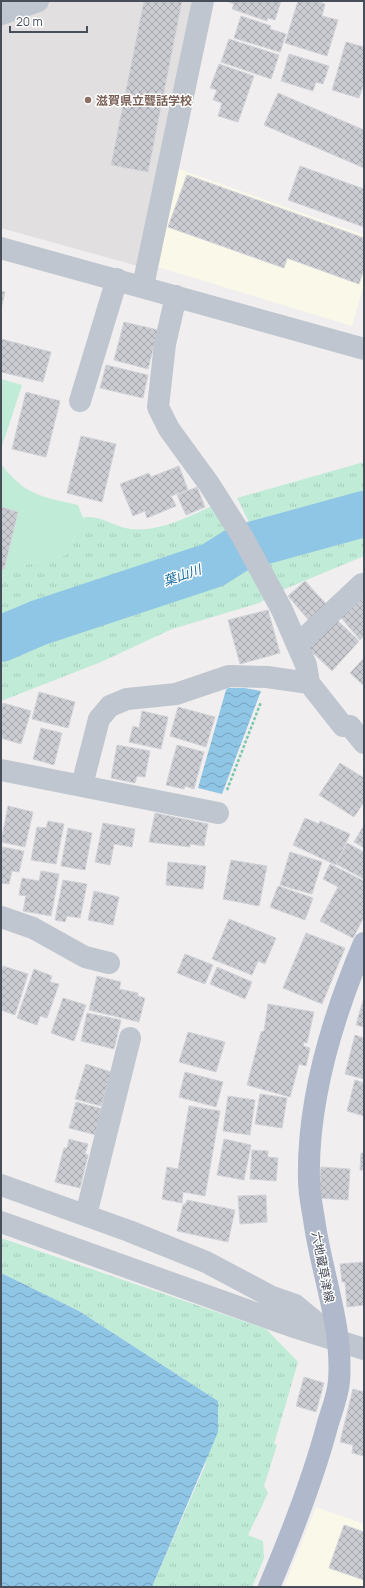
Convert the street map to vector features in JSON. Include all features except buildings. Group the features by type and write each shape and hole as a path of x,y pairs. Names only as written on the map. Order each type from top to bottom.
{"main road":[{"name":"六地蔵草津線","path":"269,1587 289,1541 317,1465 339,1382 338,1340 316,1228 309,1182 309,1157 312,1122 329,1036 345,989 364,943"}],"street":[{"path":"1,14 38,1"},
{"path":"143,286 203,1"},
{"path":"1,248 143,286 364,350"},
{"path":"80,401 117,279"},
{"path":"176,296 165,344 158,407 169,429 209,484 242,536 282,610 306,665 309,683 343,726 350,726 364,743"},
{"path":"297,645 362,584"},
{"path":"82,785 99,719 110,706 127,698 176,694 229,676 270,678 309,683"},
{"path":"1,770 218,813"},
{"path":"1,917 33,928 85,956 109,963"},
{"path":"86,1215 130,1038"},
{"path":"1,1185 86,1215 206,1262 272,1297 295,1305 338,1340"},
{"path":"1,1222 291,1326 364,1349"}],"path":[{"path":"218,813 270,678"}],"shaded area":[{"name":"滋賀県立聾話学校","path":"1,1 196,1 138,266 1,228"},
{"path":"179,169 364,235 364,284 352,326 158,267"},
{"path":"316,1507 364,1524 364,1587 284,1587"}],"green space":[{"path":"1,379 22,385 1,449"},
{"path":"364,462 364,501 268,530 262,528 253,530 237,498"},
{"path":"1,464 18,482 35,493 54,500 78,505 83,518 66,555 28,564 1,577"},
{"path":"212,506 233,536 219,549 144,575 93,588 1,625 1,577 28,564 66,555 83,518 94,517 130,529 152,528 172,523"},
{"path":"364,527 364,556 280,591 259,603 172,629 101,662 1,701 1,661 104,621 157,596 248,563 271,560 288,549"},
{"path":"1,1238 266,1329 298,1362 274,1444 277,1445 264,1486 268,1493 248,1535 263,1541 264,1558 252,1587 152,1587 205,1466 218,1401 79,1311 1,1273"}],"water":[{"path":"228,688 244,688 261,691 222,794 198,788 226,690"},
{"path":"1,1273 79,1311 218,1401 218,1432 152,1587 1,1587"}],"waterway":[{"name":"葉山川","path":"1,639 38,623 213,565 240,548 364,514"}],"place":[{"name":"滋賀県立聾話学校","path":"88,100"}]}
